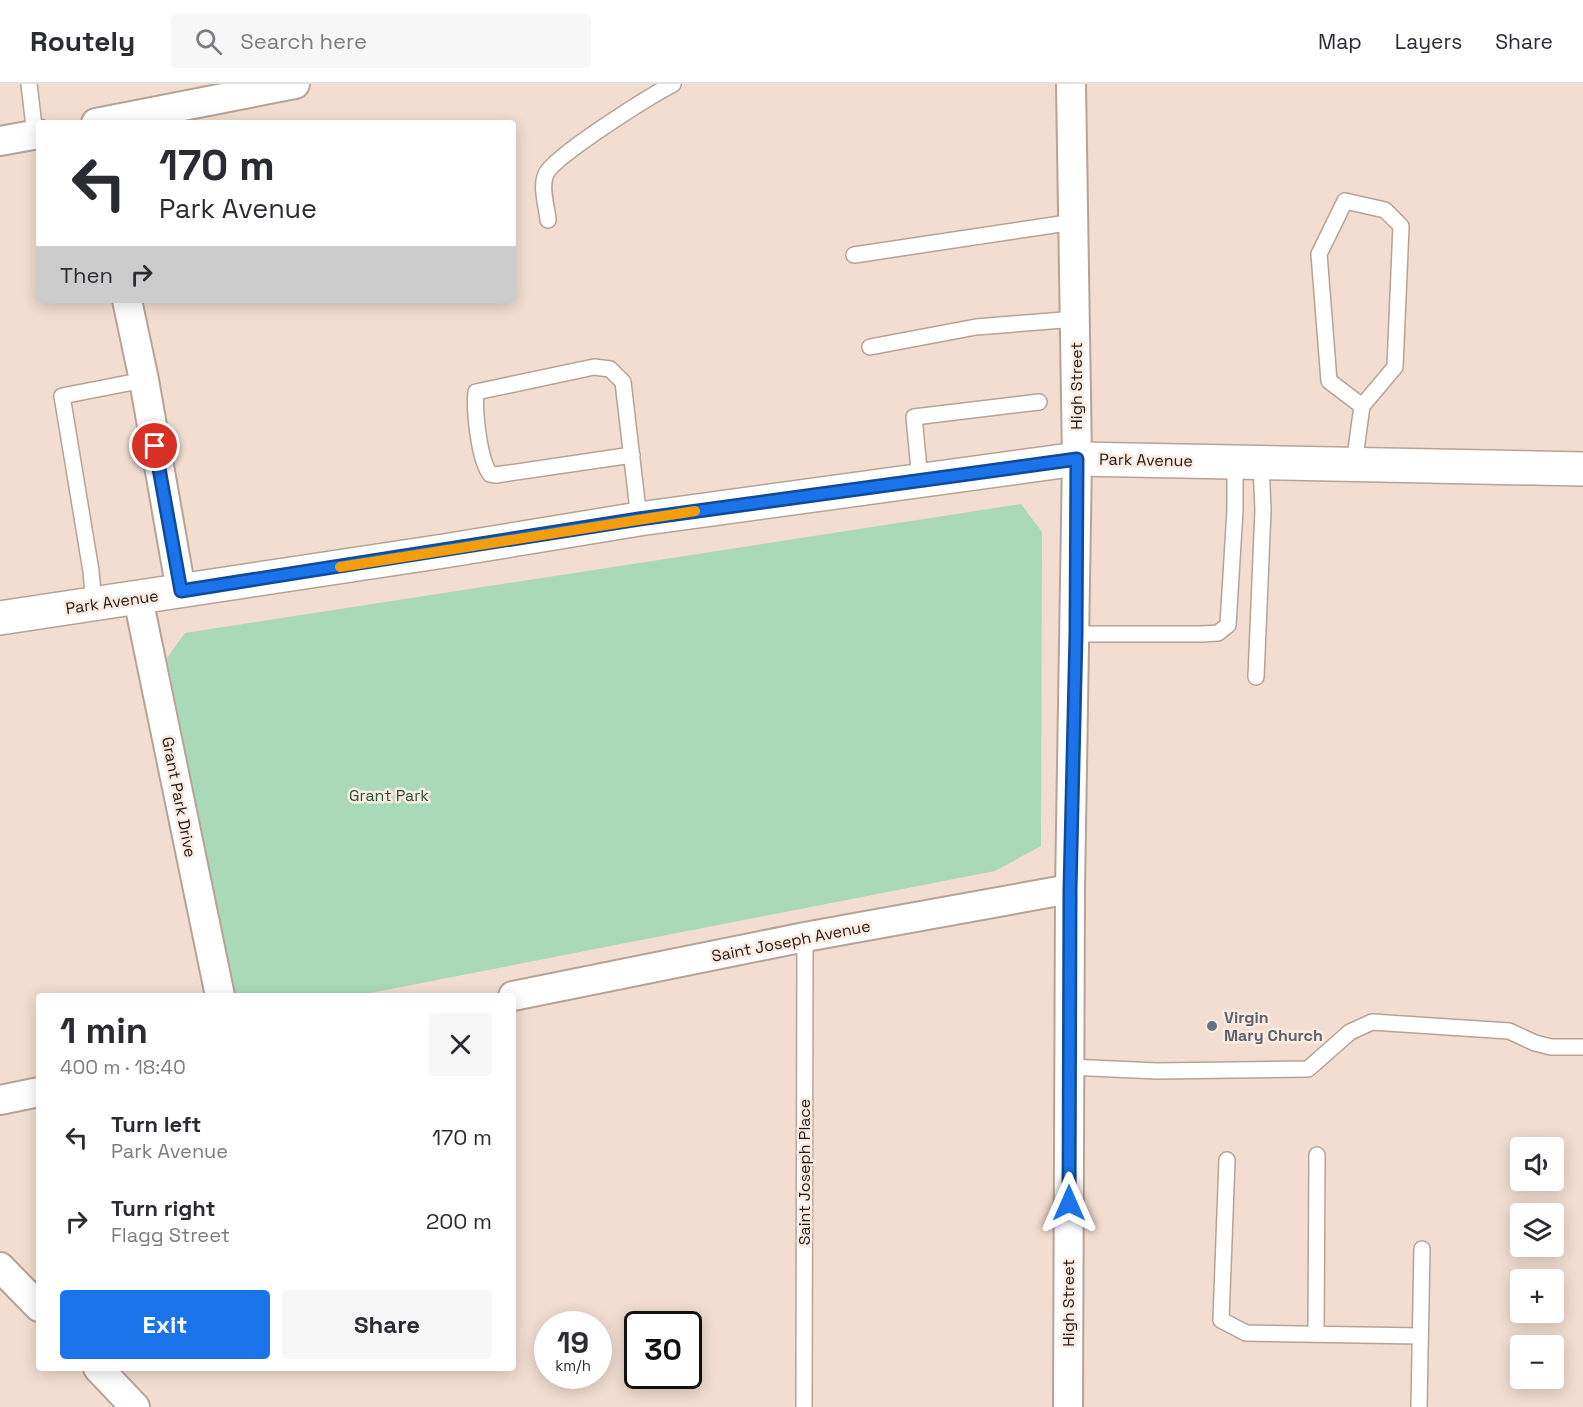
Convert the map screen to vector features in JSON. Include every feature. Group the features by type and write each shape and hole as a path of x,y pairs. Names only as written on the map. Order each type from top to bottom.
{"street":[{"path":"111,120 295,84"},
{"name":"High Street","path":"1068,1407 1070,889 1076,634 1077,459 1071,84"},
{"path":"0,141 36,134"},
{"path":"128,303 144,380 181,591"},
{"name":"Park Avenue","path":"0,618 639,519 1077,459 1583,469"},
{"name":"Grant Park Drive","path":"138,598 219,993"},
{"name":"Saint Joseph Avenue","path":"516,995 805,937 1070,889"},
{"path":"0,1100 36,1093"},
{"path":"0,1267 36,1304"},
{"path":"101,1371 135,1407"}],"lane":[{"path":"29,84 36,128"},
{"path":"548,220 544,185 546,174 568,152 673,84"},
{"path":"1354,464 1362,406 1395,367 1401,226 1385,210 1345,201 1319,254 1329,381 1362,406"},
{"path":"854,255 1074,222"},
{"path":"870,347 976,327 1076,319"},
{"path":"632,455 490,474 485,467 478,430 476,392 594,367 610,369 623,382 632,455 639,519"},
{"path":"94,605 92,571 62,396 144,380"},
{"path":"920,480 914,417 1039,402"},
{"path":"1076,634 1202,634 1218,633 1228,625 1235,510 1248,462"},
{"path":"1248,462 1263,510 1256,677"},
{"name":"Saint Joseph Place","path":"804,1407 805,937"},
{"path":"1070,1067 1157,1071 1308,1070 1350,1032 1372,1022 1509,1031 1535,1043 1551,1047 1583,1047"},
{"path":"1316,1334 1317,1155"},
{"path":"1227,1160 1221,1320 1246,1333 1420,1336"},
{"path":"1419,1407 1422,1250"}],"green space":[{"name":"Grant Park","path":"1021,504 1042,532 1041,846 995,871 370,993 231,993 167,658 185,633"}],"slow traffic":[{"path":"340,567 695,511"}],"place":[{"name":"Virgin Mary Church","path":"1212,1026"}],"route":[{"path":"155,446 181,591 639,519 1077,459 1076,634 1070,889 1069,1203"}]}
